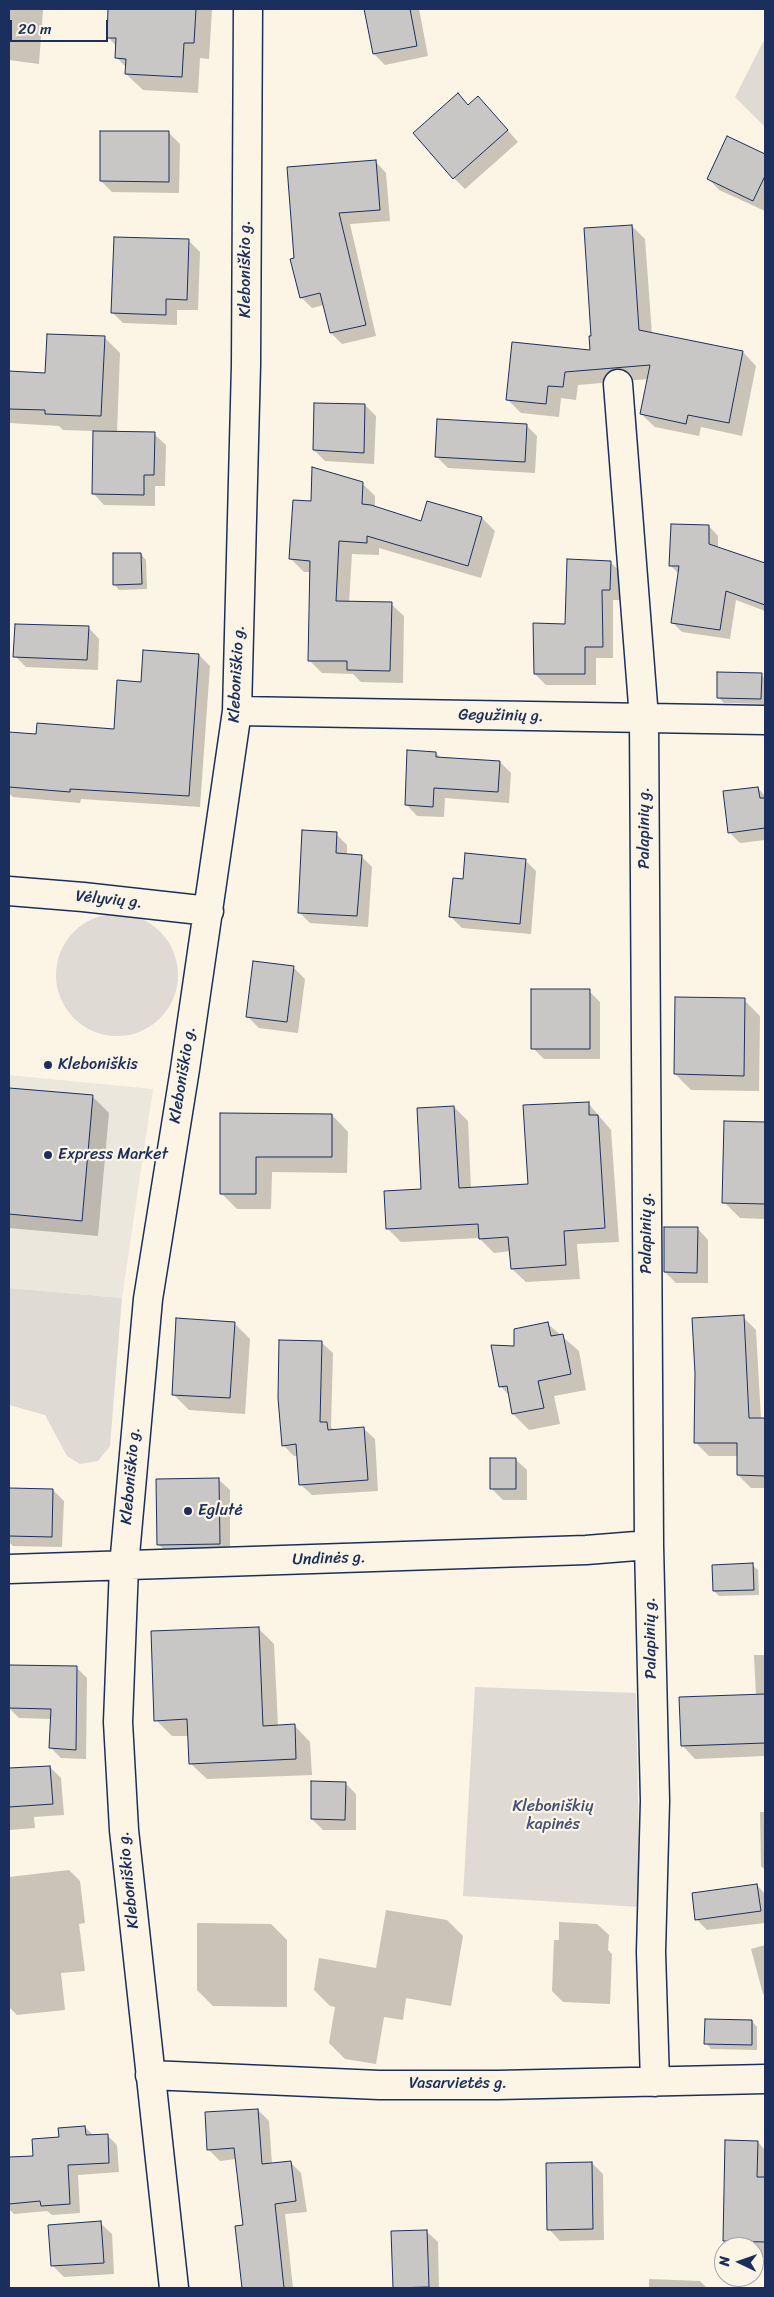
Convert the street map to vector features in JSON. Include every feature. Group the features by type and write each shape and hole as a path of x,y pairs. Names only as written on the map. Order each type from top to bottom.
{"street":[{"name":"Kleboniškio g.","path":"174,2288 123,1810 118,1722 124,1566 148,1299 209,911 237,712 246,365 248,9"},
{"name":"Palapinių g.","path":"618,384 644,718 649,1545 655,1801 651,1952 655,2082"},
{"name":"Gegužinių g.","path":"237,712 765,720"},
{"name":"Vėlyvių g.","path":"9,891 209,911"},
{"name":"Undinės g.","path":"9,1569 586,1550 649,1545"},
{"name":"Vasarvietės g.","path":"150,2074 379,2085 765,2079"}],"shaded area":[{"path":"9,1075 153,1089 122,1298 9,1288"}],"green space":[{"path":"763,42 765,42 765,127 735,97"},
{"path":"117,914 129,915 140,919 160,932 173,952 177,963 177,987 173,998 160,1018 140,1031 129,1035 117,1036 105,1035 94,1031 74,1018 61,998 57,987 56,975 57,963 61,952 74,932 94,919 105,915"},
{"path":"9,1288 122,1298 110,1446 98,1461 80,1464 67,1456 45,1415 9,1405"},
{"name":"Kleboniškių kapinės","path":"475,1687 636,1693 640,1907 463,1896"}],"building":[{"path":"108,9 196,9 194,43 184,43 182,77 125,74 126,59 115,58 116,38 107,38"},
{"path":"364,9 410,9 417,46 373,54"},
{"path":"458,93 468,105 478,96 508,130 453,179 413,133"},
{"path":"100,131 169,131 169,182 100,181"},
{"path":"727,136 765,154 765,176 753,201 707,179"},
{"path":"376,160 380,210 339,213 366,325 330,333 320,293 300,298 290,259 294,258 287,167"},
{"path":"632,225 639,330 743,351 729,423 688,415 686,424 640,414 650,365 565,372 563,387 548,386 546,404 506,400 512,342 590,350 589,336 591,336 584,228"},
{"path":"114,237 189,239 187,300 166,299 166,315 111,313"},
{"path":"47,334 105,336 101,416 45,414 45,410 9,409 9,371 45,373"},
{"path":"314,403 365,404 364,453 313,450"},
{"path":"437,419 527,424 525,462 435,457"},
{"path":"93,431 155,432 154,475 144,475 144,495 92,494"},
{"path":"312,467 363,482 362,504 371,505 421,521 427,501 482,517 468,566 367,536 367,543 339,541 336,601 392,602 390,671 347,670 347,661 308,661 310,561 289,559 293,500 311,501"},
{"path":"671,524 709,525 709,544 765,563 765,605 726,591 720,630 671,623 679,566 669,566"},
{"path":"113,553 141,553 142,584 113,585"},
{"path":"567,559 611,561 610,590 602,590 603,647 585,647 585,674 534,674 533,623 565,624"},
{"path":"15,624 89,626 87,660 13,657"},
{"path":"143,650 199,654 189,796 70,789 70,792 9,787 9,732 36,734 37,723 114,729 117,680 141,682"},
{"path":"717,672 762,673 761,699 717,698"},
{"path":"407,750 436,752 436,757 500,761 498,792 434,788 433,807 405,805"},
{"path":"758,787 760,798 765,798 765,828 728,833 723,791"},
{"path":"302,830 337,832 336,853 362,855 357,916 298,913"},
{"path":"465,853 526,859 520,924 449,917 453,878 463,879"},
{"path":"253,961 294,966 287,1022 246,1017"},
{"path":"531,989 590,989 590,1049 531,1049"},
{"path":"675,997 745,998 744,1076 674,1074"},
{"name":"Express Market","path":"9,1088 93,1095 82,1221 9,1214"},
{"path":"589,1102 589,1115 598,1115 605,1228 564,1231 566,1265 511,1269 508,1237 479,1239 478,1224 386,1229 384,1191 421,1189 417,1108 454,1106 459,1188 528,1184 523,1105"},
{"path":"220,1113 332,1114 332,1157 256,1157 256,1194 220,1194"},
{"path":"724,1121 765,1122 765,1204 722,1203"},
{"path":"664,1227 698,1227 697,1273 664,1272"},
{"path":"744,1315 749,1418 765,1418 765,1476 737,1475 737,1443 694,1443 695,1373 692,1318"},
{"path":"176,1318 235,1322 230,1398 172,1395"},
{"path":"548,1322 551,1336 563,1334 571,1374 538,1381 544,1408 512,1414 507,1386 499,1387 491,1345 514,1346 514,1329"},
{"path":"279,1340 322,1341 320,1422 327,1422 328,1430 364,1427 368,1480 299,1485 296,1444 282,1446 278,1398"},
{"path":"490,1458 516,1458 516,1489 490,1489"},
{"name":"Eglutė","path":"219,1478 220,1544 157,1545 156,1479"},
{"path":"9,1488 53,1489 52,1537 9,1536"},
{"path":"753,1563 754,1590 713,1591 712,1565"},
{"path":"259,1627 263,1726 295,1724 296,1759 189,1764 187,1719 154,1721 151,1631"},
{"path":"9,1665 77,1666 76,1750 49,1748 51,1709 9,1708"},
{"path":"765,1694 765,1743 681,1746 679,1697"},
{"path":"50,1766 53,1804 9,1807 9,1768"},
{"path":"311,1781 346,1782 345,1820 311,1819"},
{"path":"757,1884 761,1911 695,1920 692,1893"},
{"path":"705,2019 752,2020 752,2045 704,2044"},
{"path":"258,2109 262,2164 291,2161 296,2201 275,2204 284,2288 242,2288 235,2226 243,2225 234,2148 207,2150 205,2112"},
{"path":"85,2126 86,2135 108,2134 109,2163 68,2165 70,2204 41,2206 40,2201 9,2204 9,2157 33,2156 32,2139 59,2137 58,2128"},
{"path":"725,2140 758,2141 757,2177 765,2177 765,2242 764,2237 723,2237"},
{"path":"592,2162 593,2229 547,2230 546,2163"},
{"path":"101,2221 104,2263 51,2266 48,2225"},
{"path":"427,2230 429,2287 393,2288 391,2231"}],"place":[{"name":"Kleboniškis","path":"48,1065"},
{"name":"Express Market","path":"48,1155"},
{"name":"Eglutė","path":"188,1511"}]}
